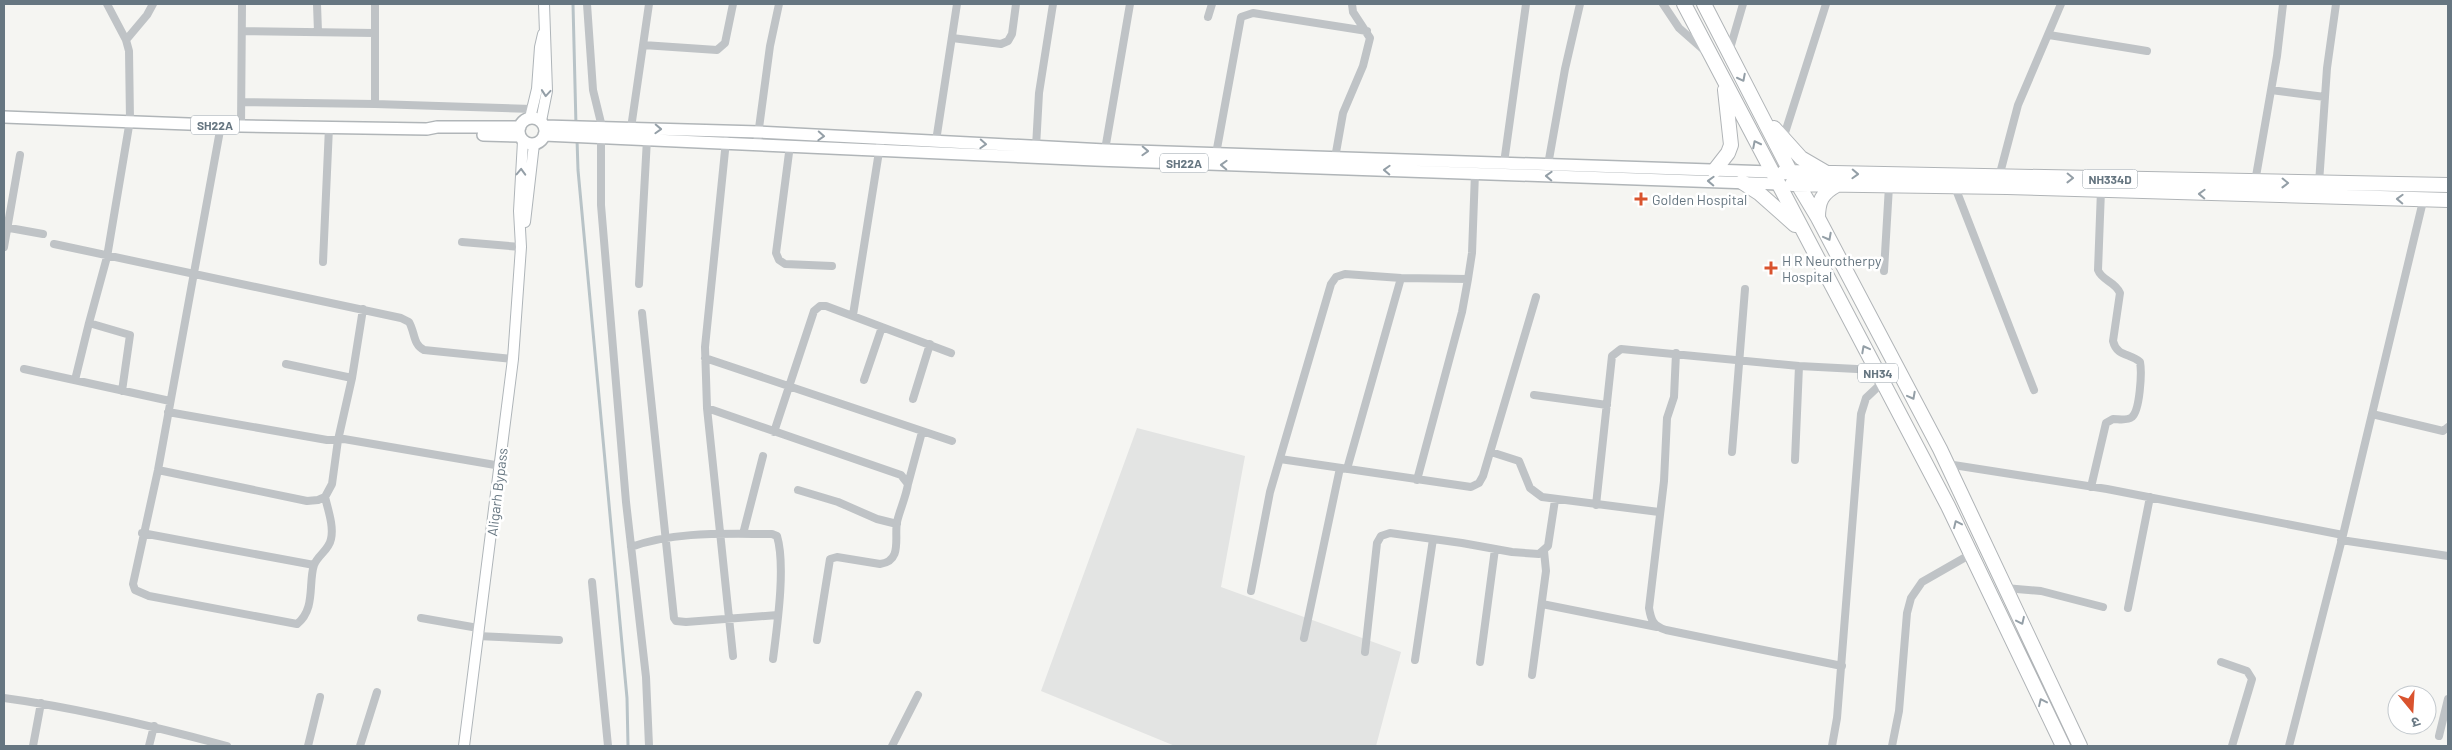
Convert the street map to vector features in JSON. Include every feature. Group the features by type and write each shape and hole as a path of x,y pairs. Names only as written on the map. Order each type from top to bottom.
{"highway":[{"name":"NH34","path":"1684,4 1804,235 1880,376 1971,554 2063,746"},
{"name":"NH34","path":"1704,4 1794,178 1818,218 1947,464 2080,746"},
{"path":"1714,171 1731,146 1723,78"},
{"path":"1760,112 1801,158 1827,173"},
{"name":"NH334D","path":"1774,178 1794,178 1827,173 1999,177 2448,200"},
{"name":"NH334D","path":"1794,178 1837,185 2100,190 2223,188 2255,182 2448,186"},
{"path":"1742,182 1766,198 1804,235"},
{"path":"1818,218 1819,202 1823,194 1837,185"}],"main road":[{"path":"543,124 524,120 524,137 540,142 543,124 547,92 544,4"},
{"path":"543,124 536,89 540,47 545,28"},
{"name":"SH22A","path":"4,117 130,120 241,126 427,129 437,127 524,137"},
{"name":"SH22A","path":"543,124 646,139 726,142 758,138 790,145 936,141 1105,150 1714,171 1774,178"},
{"name":"SH22A","path":"596,132 631,128 1095,160 1742,182 1774,178"},
{"name":"Aligarh Bypass","path":"464,746 501,466 513,359 521,243 524,227 524,137"}],"street":[{"path":"76,380 107,257 130,120 131,62 126,40 107,4"},
{"path":"126,40 147,15 153,4"},
{"path":"241,126 242,4"},
{"path":"317,4 318,32"},
{"path":"375,4 375,104"},
{"path":"586,4 600,205 631,547 646,677 649,746"},
{"path":"631,128 649,4"},
{"path":"643,45 717,50 725,43 733,4"},
{"path":"758,138 770,46 779,4"},
{"path":"936,141 957,4"},
{"path":"952,38 1001,44 1008,41 1012,34 1016,4"},
{"path":"1036,147 1039,93 1053,4"},
{"path":"1105,150 1130,4"},
{"path":"1208,17 1212,4"},
{"path":"1335,158 1343,113 1363,66 1370,38 1353,12 1352,4"},
{"path":"1504,164 1526,4"},
{"path":"1548,165 1565,69 1580,4"},
{"path":"1663,4 1679,28 1712,57"},
{"path":"1729,52 1743,4"},
{"path":"1783,139 1826,4"},
{"path":"1999,177 2018,105 2061,4"},
{"path":"2255,182 2271,90 2283,4"},
{"path":"2320,183 2325,97 2336,4"},
{"path":"1216,154 1241,17 1253,13 1367,31"},
{"path":"242,31 374,33"},
{"path":"2049,35 2147,50"},
{"path":"2271,90 2325,97"},
{"path":"242,102 375,104 543,124"},
{"path":"221,125 158,470 142,533 133,584 135,590 141,594 288,624 298,624 304,616 312,592 314,565 326,550 332,538 325,497 332,484 338,440 352,378 363,308"},
{"path":"323,262 329,127"},
{"path":"639,284 646,139"},
{"path":"726,142 705,358 708,408 734,656"},
{"path":"853,315 881,144"},
{"path":"790,145 776,253 779,260 785,264 832,266"},
{"path":"4,247 5,228 20,155"},
{"path":"1417,480 1462,312 1472,254 1475,173"},
{"path":"2289,746 2342,538 2427,185"},
{"path":"1884,271 1889,186"},
{"path":"1955,187 2034,390"},
{"path":"2092,486 2106,424 2112,418 2125,420 2132,417 2136,412 2142,380 2140,362 2135,358 2119,353 2112,341 2120,293 2117,287 2100,275 2098,270 2100,190"},
{"path":"5,228 43,234"},
{"path":"462,242 521,243"},
{"path":"54,244 107,257 363,308 402,318 409,322 416,342 424,350 513,359"},
{"path":"1251,590 1267,505 1331,284 1336,277 1345,274 1401,278 1468,279"},
{"path":"1304,638 1343,468 1401,278"},
{"path":"1732,452 1745,289"},
{"path":"1280,459 1471,487 1479,483 1483,476 1536,296"},
{"path":"774,432 791,387 814,311 820,306 826,306 853,315 951,353"},
{"path":"642,313 673,612 676,621 686,622 778,615"},
{"path":"89,323 130,335 122,391"},
{"path":"864,380 882,326"},
{"path":"914,400 930,344"},
{"path":"1596,505 1612,356 1621,348 1880,376 1866,398 1862,414 1842,666 1835,738 1832,746"},
{"path":"1657,627 1651,620 1649,608 1664,481 1667,418 1674,397 1676,354"},
{"path":"705,358 952,441"},
{"path":"286,364 352,378"},
{"path":"1795,460 1798,366"},
{"path":"24,369 170,401"},
{"path":"1534,395 1607,405"},
{"path":"708,408 901,475 908,484"},
{"path":"168,412 327,440 420,451 501,466"},
{"path":"2372,414 2443,431 2448,427"},
{"path":"817,640 830,559 837,557 887,563 896,551 897,524 922,432"},
{"path":"1490,452 1519,461 1534,493 1555,500 1659,512"},
{"path":"743,534 763,456"},
{"path":"1947,464 2092,486 2342,538 2448,556"},
{"path":"158,470 307,501 325,497"},
{"path":"798,490 838,502 877,520 897,524"},
{"path":"2128,608 2150,497"},
{"path":"1365,652 1377,543 1381,536 1390,533 1539,554 1548,546 1555,500"},
{"path":"142,533 314,565"},
{"path":"631,547 666,538 721,534 772,534 777,536 780,553 778,615 773,659"},
{"path":"1415,660 1433,539"},
{"path":"1480,662 1495,549"},
{"path":"1532,675 1546,572 1544,551"},
{"path":"1892,746 1899,712 1907,613 1911,598 1922,582 1971,554"},
{"path":"592,582 608,746"},
{"path":"2006,588 2041,591 2103,607"},
{"path":"1542,604 1842,666"},
{"path":"421,618 478,632 559,640"},
{"path":"2221,662 2247,671 2252,679 2232,746"},
{"path":"360,746 377,692"},
{"path":"892,746 918,695"},
{"path":"308,746 320,697"},
{"path":"4,698 42,703 154,726 227,746"},
{"path":"2439,736 2448,699"},
{"path":"33,746 42,703"},
{"path":"149,746 154,726"}],"shaded area":[{"path":"1137,428 1245,456 1221,587 1401,652 1376,746 1175,746 1041,691"}],"waterway":[{"path":"573,4 576,126"},
{"path":"577,139 578,170 627,698 628,746"}],"place":[{"name":"Golden Hospital","path":"1641,199"},
{"name":"H R Neurotherpy Hospital","path":"1771,268"}]}
